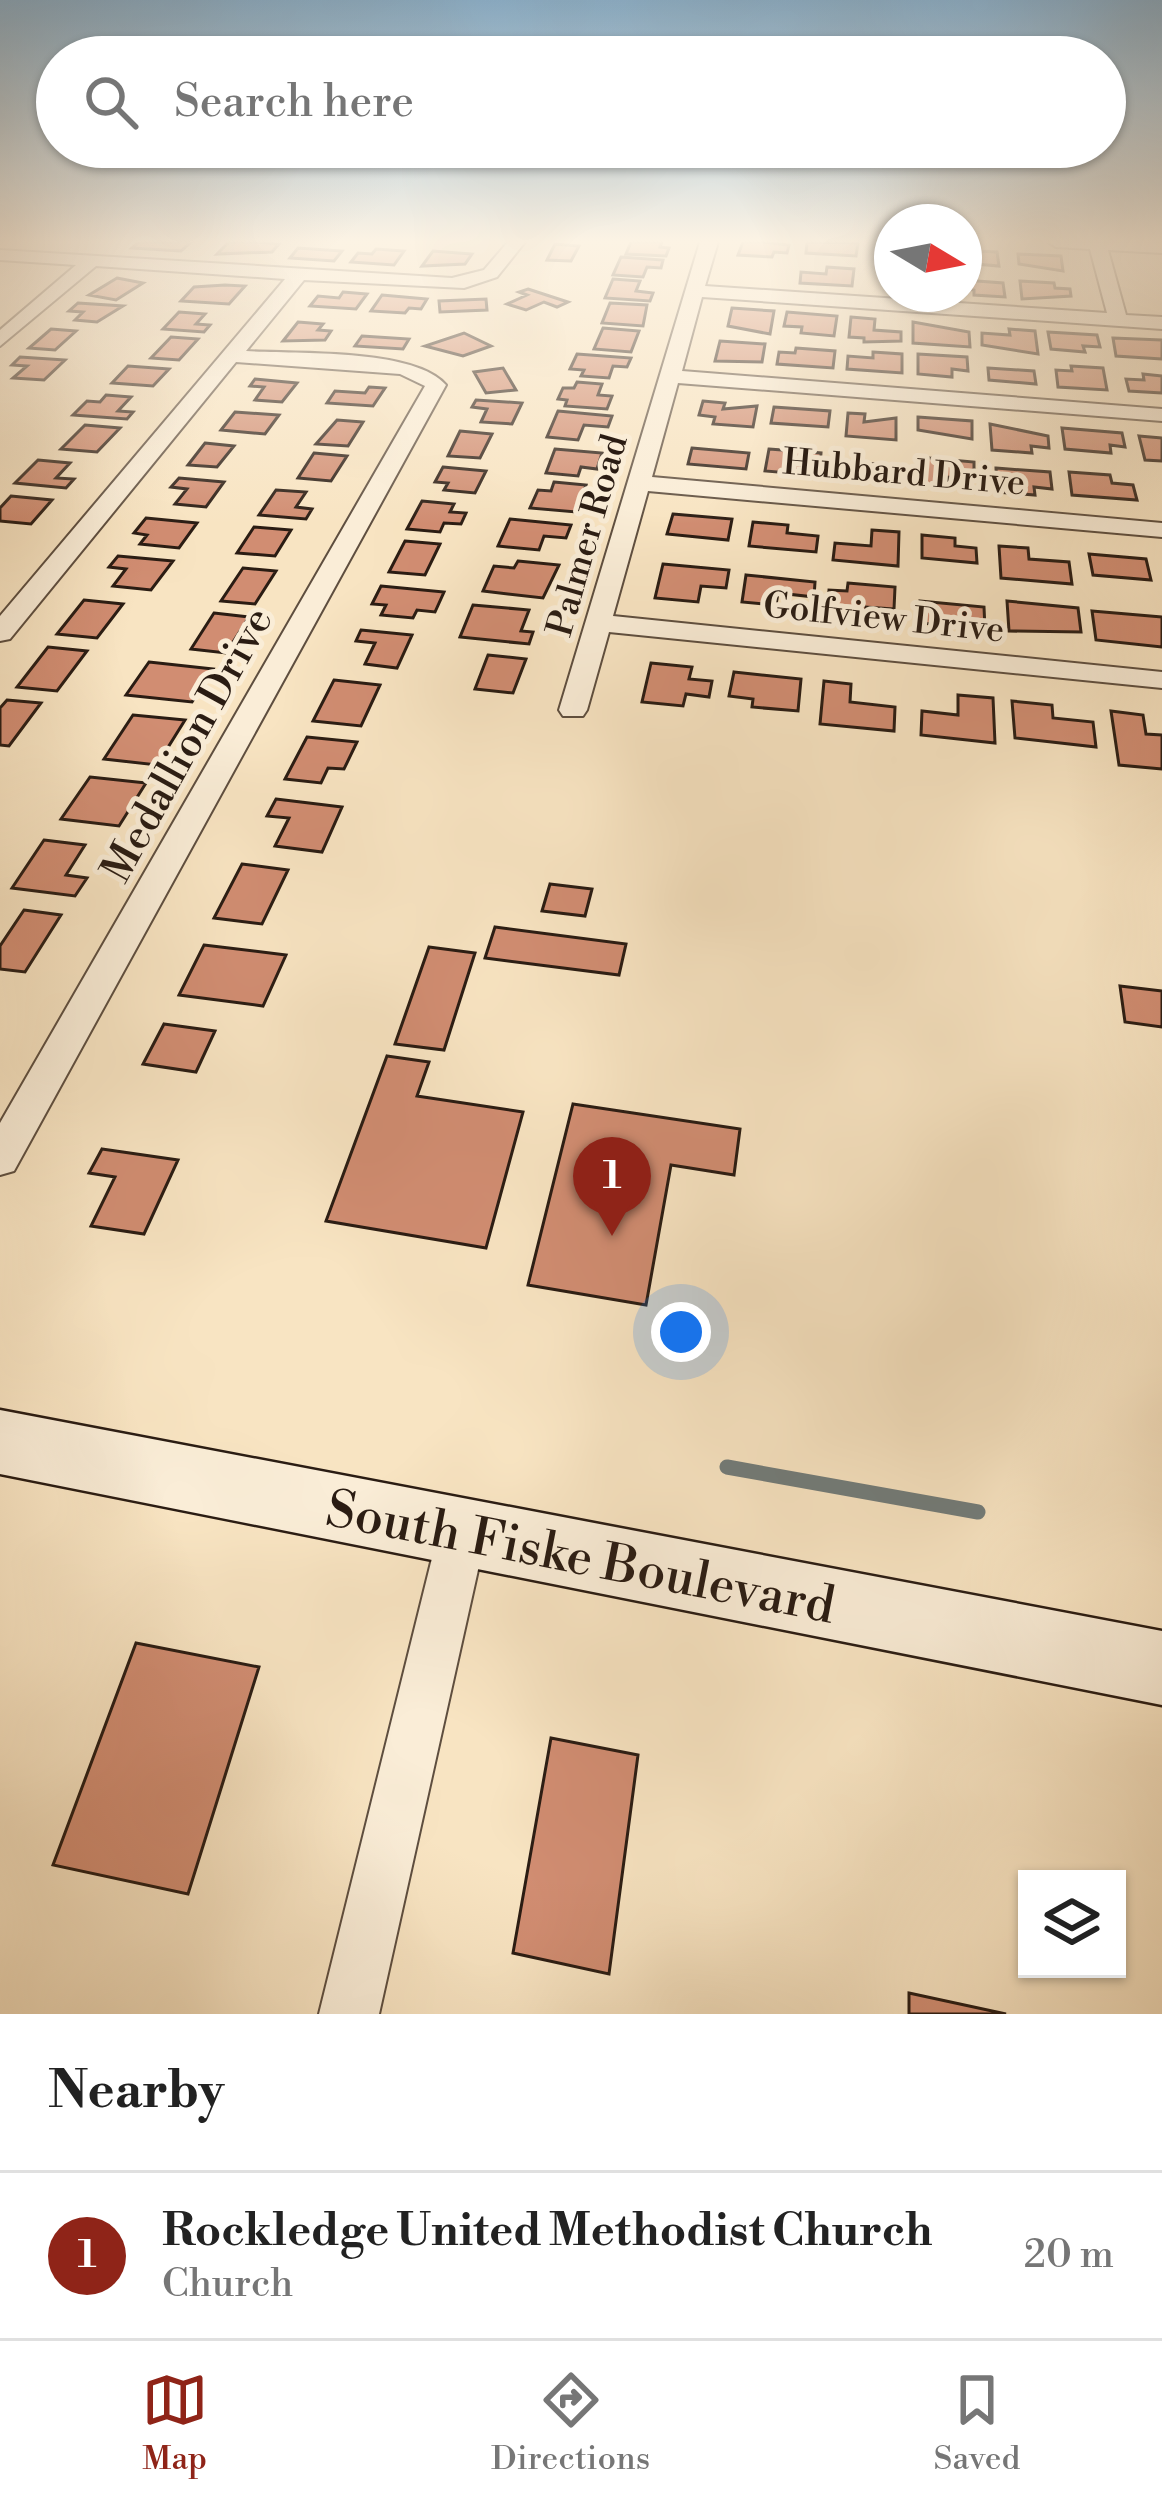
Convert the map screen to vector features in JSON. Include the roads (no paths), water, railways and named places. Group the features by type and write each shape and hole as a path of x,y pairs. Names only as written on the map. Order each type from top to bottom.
{"main road":[{"name":"South Fiske Boulevard","path":"0,1442 1162,1668"}],"street":[{"path":"0,633 248,336"},
{"name":"Palmer Road","path":"573,710 681,336"},
{"name":"Medallion Drive","path":"0,1159 436,385 424,374 401,368 232,356"},
{"path":"669,376 1162,415"},
{"name":"Hubbard Drive","path":"640,483 1162,530"},
{"name":"Golfview Drive","path":"599,623 1162,680"},
{"path":"349,2014 462,1534"}],"waterway":[{"path":"727,1467 978,1512"}],"place":[{"name":"Rockledge United Methodist Church","path":"612,1236"}]}
